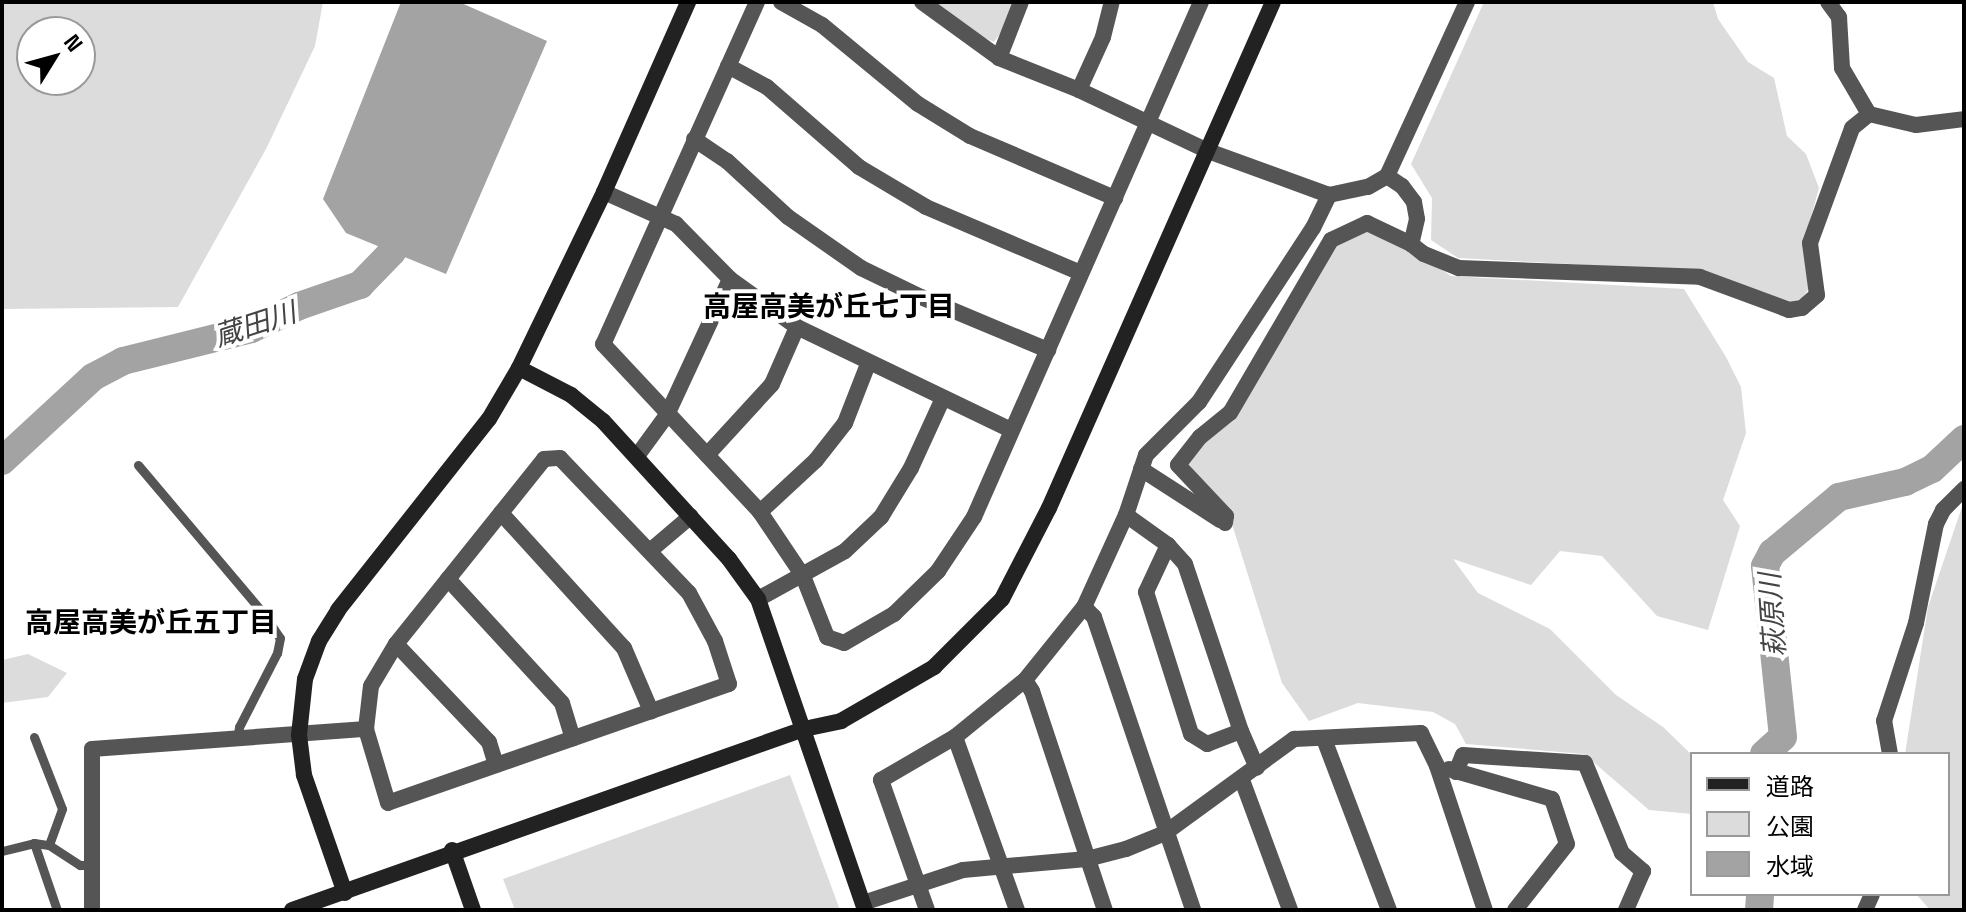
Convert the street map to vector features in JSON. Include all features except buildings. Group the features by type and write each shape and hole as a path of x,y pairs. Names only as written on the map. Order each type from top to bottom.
{"street":[{"path":"345,893 304,775 299,735 305,679 319,641 338,610 489,419 519,368 604,192 688,2"},
{"path":"757,2 603,344 760,512 803,576 827,637 844,643 894,614 938,571 974,517 1201,2"},
{"path":"781,2 822,25 918,104 970,136 1115,198"},
{"path":"922,2 999,58 1079,90 1208,151 1329,195 1368,187 1387,176 1467,2"},
{"path":"999,58 1021,2"},
{"path":"1079,90 1103,37 1112,2"},
{"path":"292,910 345,893 452,850 804,729 841,721 934,667 1002,599 1049,508 1273,2"},
{"path":"1828,2 1839,17 1842,68 1869,114 1916,125 1964,119"},
{"path":"728,66 767,87 859,167 926,207 1081,273"},
{"path":"1141,469 1225,523 1226,516 1178,465 1200,437 1230,413 1331,240 1367,223 1411,244 1424,254 1459,268 1700,277 1773,307 1789,310 1802,308 1817,295 1810,243 1817,219 1852,128 1869,114"},
{"path":"694,139 727,161 788,217 861,268 921,297 1048,350"},
{"path":"1387,176 1402,186 1414,202 1417,219 1411,244"},
{"path":"604,192 676,224 730,279 797,327 868,364 1011,430"},
{"path":"927,910 881,780 955,737 1025,680 1084,607 1126,515 1146,455 1199,402 1313,228 1329,195"},
{"path":"637,456 667,415 730,279"},
{"path":"707,455 772,384 797,327"},
{"path":"760,512 816,460 845,423 868,364"},
{"path":"519,368 571,395 637,456 691,516 758,599 864,907 918,883 963,870 1087,859 1126,849 1165,833 1242,780 1294,739 1421,733 1437,766 1485,910"},
{"path":"758,599 845,551 881,517 911,468 943,398"},
{"path":"560,458 689,593 715,641 729,684 388,803 366,729 371,686 396,644 501,513 544,459 560,458"},
{"path":"1890,752 1884,721 1916,623 1936,524 1943,510 1964,489"},
{"path":"501,513 624,648 651,711"},
{"path":"1126,515 1168,545 1185,564 1241,731 1257,768"},
{"path":"651,550 691,516"},
{"path":"1168,545 1146,592 1191,734 1207,744 1241,731"},
{"path":"448,579 562,703 573,738"},
{"path":"1084,607 1094,617 1193,910"},
{"path":"396,644 489,742 496,765"},
{"path":"1025,680 1032,691 1105,910"},
{"path":"92,910 92,749 366,729"},
{"path":"955,737 1017,910"},
{"path":"1324,739 1389,910"},
{"path":"1456,772 1463,755 1585,763 1622,853 1643,871 1626,910"},
{"path":"1437,766 1552,799 1567,844 1515,910"},
{"path":"1242,780 1290,910"},
{"path":"452,850 473,910"}],"lane":[{"path":"138,465 263,613 280,638 277,653 239,727 237,740"},
{"path":"34,737 62,809 49,845"},
{"path":"34,843 57,910"},
{"path":"2,851 34,843 49,845 80,865 91,865"}],"green space":[{"path":"2,2 323,2 315,46 266,149 178,307 2,309"},
{"path":"936,2 1014,2 1004,28 994,42 971,32"},
{"path":"1484,2 1713,2 1718,19 1748,62 1774,78 1787,136 1806,154 1819,188 1803,245 1810,287 1802,298 1788,305 1701,271 1458,258 1431,240 1432,198 1411,164"},
{"path":"1379,226 1451,276 1684,289 1741,387 1746,433 1723,500 1740,526 1708,630 1657,616 1602,556 1560,551 1531,585 1453,559 1478,593 1550,629 1616,695 1663,727 1690,753 1690,814 1649,810 1584,754 1466,744 1455,724 1433,712 1358,703 1309,721 1282,683 1231,521 1184,458 1228,411 1329,241"},
{"path":"1964,501 1964,910 1930,910 1918,896 1950,896 1950,752 1905,752 1928,607"},
{"path":"28,654 67,673 48,697 2,703 2,660"},
{"path":"790,775 840,910 515,910 503,879"}],"water":[{"path":"401,2 459,2 547,41 446,274 346,233 323,199"}],"waterway":[{"name":"蔵田川","path":"2,461 93,377 123,361 251,329 299,306 360,285 392,252 408,220"},
{"name":"萩原川","path":"1766,752 1783,737 1765,566 1772,553 1839,497 1905,482 1932,469 1964,439"},
{"name":"萩原川","path":"1759,910 1760,896"}],"district":[{"name":"高屋高美が丘七丁目","path":"829,306"},
{"name":"高屋高美が丘五丁目","path":"151,622"}]}
